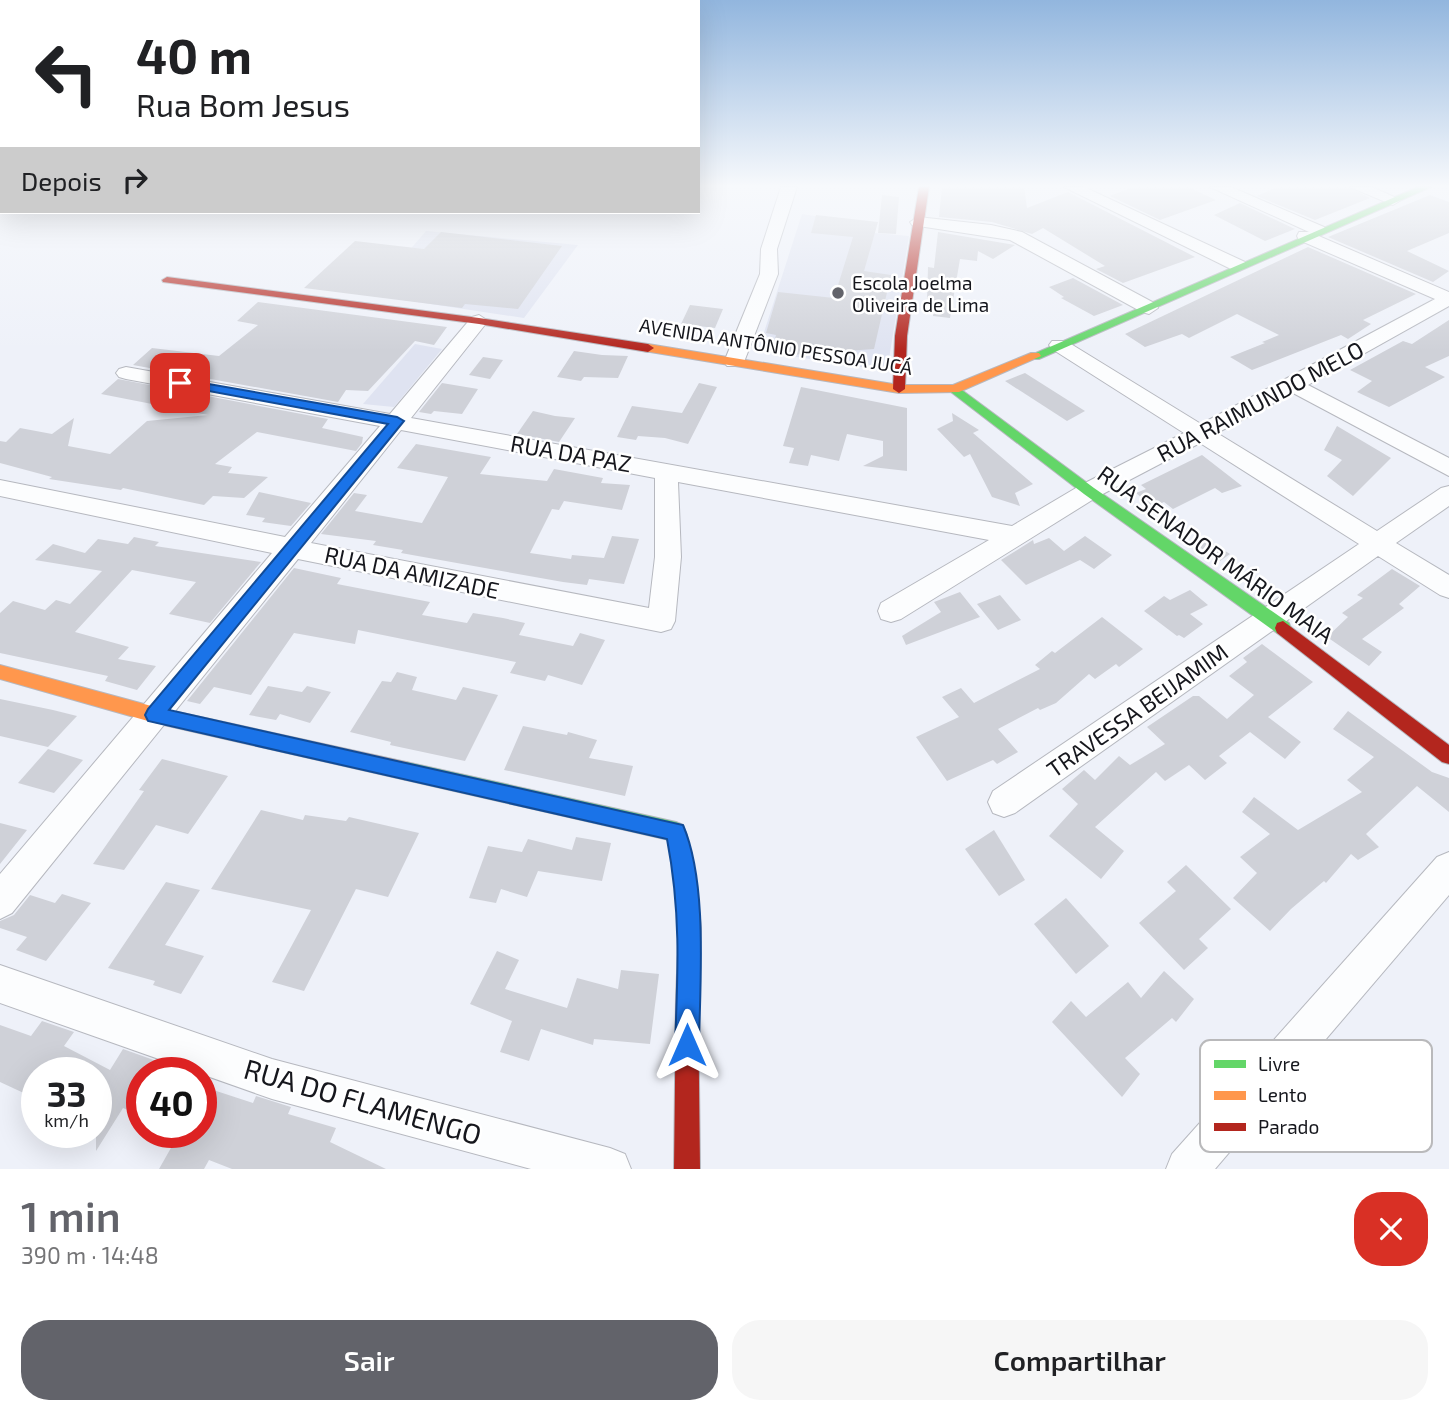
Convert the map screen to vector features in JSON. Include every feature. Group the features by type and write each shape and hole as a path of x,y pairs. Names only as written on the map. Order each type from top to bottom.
{"street":[{"path":"734,362 769,274 771,242"},
{"path":"899,389 901,336 916,242"},
{"path":"1026,242 1149,309"},
{"path":"1188,242 1240,266"},
{"name":"AVENIDA ANTÔNIO PESSOA JUCÁ","path":"167,280 479,321 899,389 955,389 1149,309 1293,242"},
{"path":"1330,242 1449,299"},
{"name":"RUA RAIMUNDO MELO","path":"891,611 1089,491 1293,385 1449,299"},
{"path":"0,901 479,321"},
{"path":"1059,345 1449,588"},
{"name":"RUA DA PAZ","path":"126,373 1017,536"},
{"path":"1293,385 1449,468"},
{"name":"RUA SENADOR MÁRIO MAIA","path":"955,389 1089,491 1269,618 1449,756"},
{"name":"RUA DA AMIZADE","path":"0,488 661,621 668,557 666,471"},
{"name":"TRAVESSA BEIJAMIM","path":"1004,802 1449,494"},
{"path":"0,672 155,715 676,832 686,882 690,928 687,996 688,1169"},
{"path":"1300,1040 1449,869"},
{"name":"RUA DO FLAMENGO","path":"0,984 272,1079 610,1169"},
{"path":"1187,1169 1202,1152"}],"shaded area":[{"path":"417,242 541,242 578,245 524,318 371,295"},
{"name":"Escola Joelma Oliveira de Lima","path":"793,242 908,242 887,371 758,351"},
{"path":"415,344 442,349 394,407 363,404"}],"building":[{"path":"354,242 424,249 431,242 524,242 562,246 518,309 465,304 462,308 304,288"},
{"path":"852,242 872,242 864,271 891,275 874,349 791,355 771,353 776,335 766,333 778,292 834,298"},
{"path":"937,242 995,242 1015,245 993,259 978,251 977,261 960,259 950,318 933,316 935,302 927,301 928,267 934,268"},
{"path":"1065,242 1165,242 1195,257 1123,283 1096,269 1105,266"},
{"path":"1339,242 1429,242 1407,251 1449,271 1433,282"},
{"path":"1308,247 1416,294 1363,320 1371,324 1348,339 1341,335 1252,370 1230,357 1279,335 1237,314 1189,338 1182,334 1145,347 1125,334"},
{"path":"1073,278 1123,305 1094,316 1061,298 1064,297 1049,287"},
{"path":"258,302 447,327 434,345 415,341 368,391 346,390 338,402 133,365 152,348 219,356 258,325 237,321"},
{"path":"690,305 723,309 715,328 681,324"},
{"path":"1449,320 1449,356 1425,367 1445,377 1389,407 1357,392 1372,381 1350,370 1403,341 1412,344"},
{"path":"574,351 628,356 618,378 584,377 581,381 557,377"},
{"path":"483,357 503,360 490,379 469,375"},
{"path":"1025,373 1085,411 1067,421 1005,381"},
{"path":"118,379 328,419 322,428 363,437 362,443 356,451 257,432 215,464 232,467 228,473 268,477 244,498 213,496 204,505 123,488 121,490 49,479 52,477 0,463 0,441 6,442 20,428 52,434 74,418 68,446 110,454 147,421 208,415 101,394"},
{"path":"442,383 478,389 462,414 419,412"},
{"path":"699,383 717,387 688,444 665,438 638,436 636,440 617,437 632,406 682,413"},
{"path":"801,387 907,408 907,471 863,466 883,456 883,441 847,434 839,461 811,455 808,466 789,463 794,448 783,446"},
{"path":"533,411 575,418 559,442 517,434"},
{"path":"952,413 979,430 973,433 1033,484 1015,493 1020,506 992,497 970,454 964,457 937,429 953,421"},
{"path":"1337,426 1391,458 1353,496 1327,476 1342,460 1324,450"},
{"path":"416,444 491,457 480,474 547,481 554,469 603,478 601,483 630,485 622,510 564,501 559,510 552,509 530,553 571,559 572,555 604,558 612,536 639,539 624,584 589,579 587,585 563,582 401,553 403,550 373,545 376,541 321,534 354,493 367,495 355,511 422,523 448,477 397,468"},
{"path":"1202,455 1242,486 1222,493 1215,488 1173,509 1164,502 1153,507 1136,493 1146,489 1141,485"},
{"path":"259,492 311,503 291,526 262,522 265,518 246,515"},
{"path":"1085,536 1112,555 1094,569 1080,560 1026,585 1001,560 1033,540 1034,544 1049,538 1064,551"},
{"path":"134,537 159,542 155,546 261,562 210,623 169,614 196,582 132,570 75,632 129,647 118,659 156,666 137,690 105,681 108,676 0,653 0,613 13,601 45,610 56,600 70,604 102,571 35,560 53,544 85,553 98,539 128,544"},
{"path":"1206,539 1230,554 1220,561 1198,546"},
{"path":"294,568 341,578 337,584 430,602 422,615 467,623 473,613 503,618 525,623 519,635 573,646 580,633 605,640 582,685 548,675 545,681 510,673 516,662 358,630 355,644 294,633 251,695 214,687 200,704 187,701"},
{"path":"1392,569 1420,586 1399,604 1404,608 1362,639 1382,652 1369,666 1327,637 1348,617 1342,613 1363,598 1357,595"},
{"path":"1190,590 1208,605 1190,614 1203,624 1184,638 1177,636 1144,611 1164,596 1170,600"},
{"path":"960,592 980,617 906,645 902,636 941,612 934,602"},
{"path":"1000,595 1021,620 998,630 977,604"},
{"path":"1102,617 1143,649 1119,667 1116,664 1095,679 1089,674 1056,703 1040,710 1038,708 998,729 1018,752 997,764 993,760 947,781 916,737 959,717 942,697 961,688 974,703 1040,669 1035,665"},
{"path":"1262,644 1313,682 1268,717 1301,742 1285,759 1250,732 1219,756 1227,763 1205,780 1189,765 1165,781 1156,772 1095,827 1124,851 1101,879 1049,836 1078,804 1062,789 1084,770 1095,780 1119,756 1130,765 1165,744 1147,727 1193,696 1199,696 1227,719 1254,695 1229,676 1247,662 1243,658"},
{"path":"397,672 417,677 412,690 456,700 463,687 498,695 465,761 390,745 391,742 350,732 382,681 391,682"},
{"path":"268,686 302,692 307,686 331,692 310,723 280,714 276,720 249,715"},
{"path":"0,699 77,716 48,747 0,736"},
{"path":"1348,711 1432,772 1449,778 1449,812 1417,786 1366,834 1379,847 1358,860 1351,854 1326,883 1324,881 1291,909 1270,931 1233,898 1257,873 1240,857 1270,834 1242,812 1254,797 1298,830 1362,792 1347,780 1374,757 1333,729"},
{"path":"523,726 567,735 568,732 597,740 589,758 633,766 625,796 504,770"},
{"path":"48,749 83,760 54,793 18,783"},
{"path":"162,759 228,776 188,834 156,825 124,870 93,864 144,791 139,790"},
{"path":"261,810 303,820 305,815 346,821 349,817 419,833 388,897 356,889 304,991 272,982 311,910 211,889"},
{"path":"0,823 27,830 0,864"},
{"path":"994,830 1025,880 999,896 965,849"},
{"path":"576,837 611,843 602,881 538,871 527,897 501,889 496,903 469,898 488,846 522,852 528,839 572,850"},
{"path":"1186,865 1231,909 1199,939 1208,948 1184,970 1139,923 1176,891 1167,882"},
{"path":"166,882 200,890 165,945 204,956 181,994 153,985 155,981 108,968"},
{"path":"62,894 91,903 46,961 16,950 27,937 0,928 0,921 14,915 30,895 55,903"},
{"path":"1066,898 1109,946 1076,974 1034,924"},
{"path":"497,951 519,960 505,989 567,1008 577,978 618,989 621,970 659,974 650,1044 594,1039 593,1045 541,1029 529,1061 500,1052 512,1021 470,1004"},
{"path":"1164,971 1194,999 1176,1022 1172,1018 1125,1058 1140,1074 1122,1097 1052,1022 1071,1001 1086,1017 1128,982 1141,998"},
{"path":"42,1021 74,1032 64,1046 85,1057 21,1057 21,1092 0,1082 0,1025 31,1036"},
{"path":"123,1049 145,1057 126,1057 126,1109 123,1108 112,1126 112,1067"},
{"path":"217,1091 253,1103 256,1096 291,1107 288,1114 336,1128 330,1142 386,1169 232,1169 209,1160 204,1169 159,1169 171,1148 217,1148"}],"traffic: fast":[{"path":"1035,356 1297,242"},
{"path":"955,389 1089,491 1283,628"},
{"path":"406,771 676,832 677,836"}],"traffic: slow":[{"path":"648,348 899,389 955,389 1035,356"},
{"path":"0,672 155,715 406,771"}],"traffic: jam":[{"path":"899,389 901,336 916,242"},
{"path":"167,280 479,321 648,348"},
{"path":"1283,628 1449,756"},
{"path":"677,836 686,882 690,928 687,996 687,1169"}],"place":[{"name":"Escola Joelma Oliveira de Lima","path":"838,293"}],"route":[{"path":"180,383 397,421 155,715 676,832 686,882 690,928 687,1045"}]}
